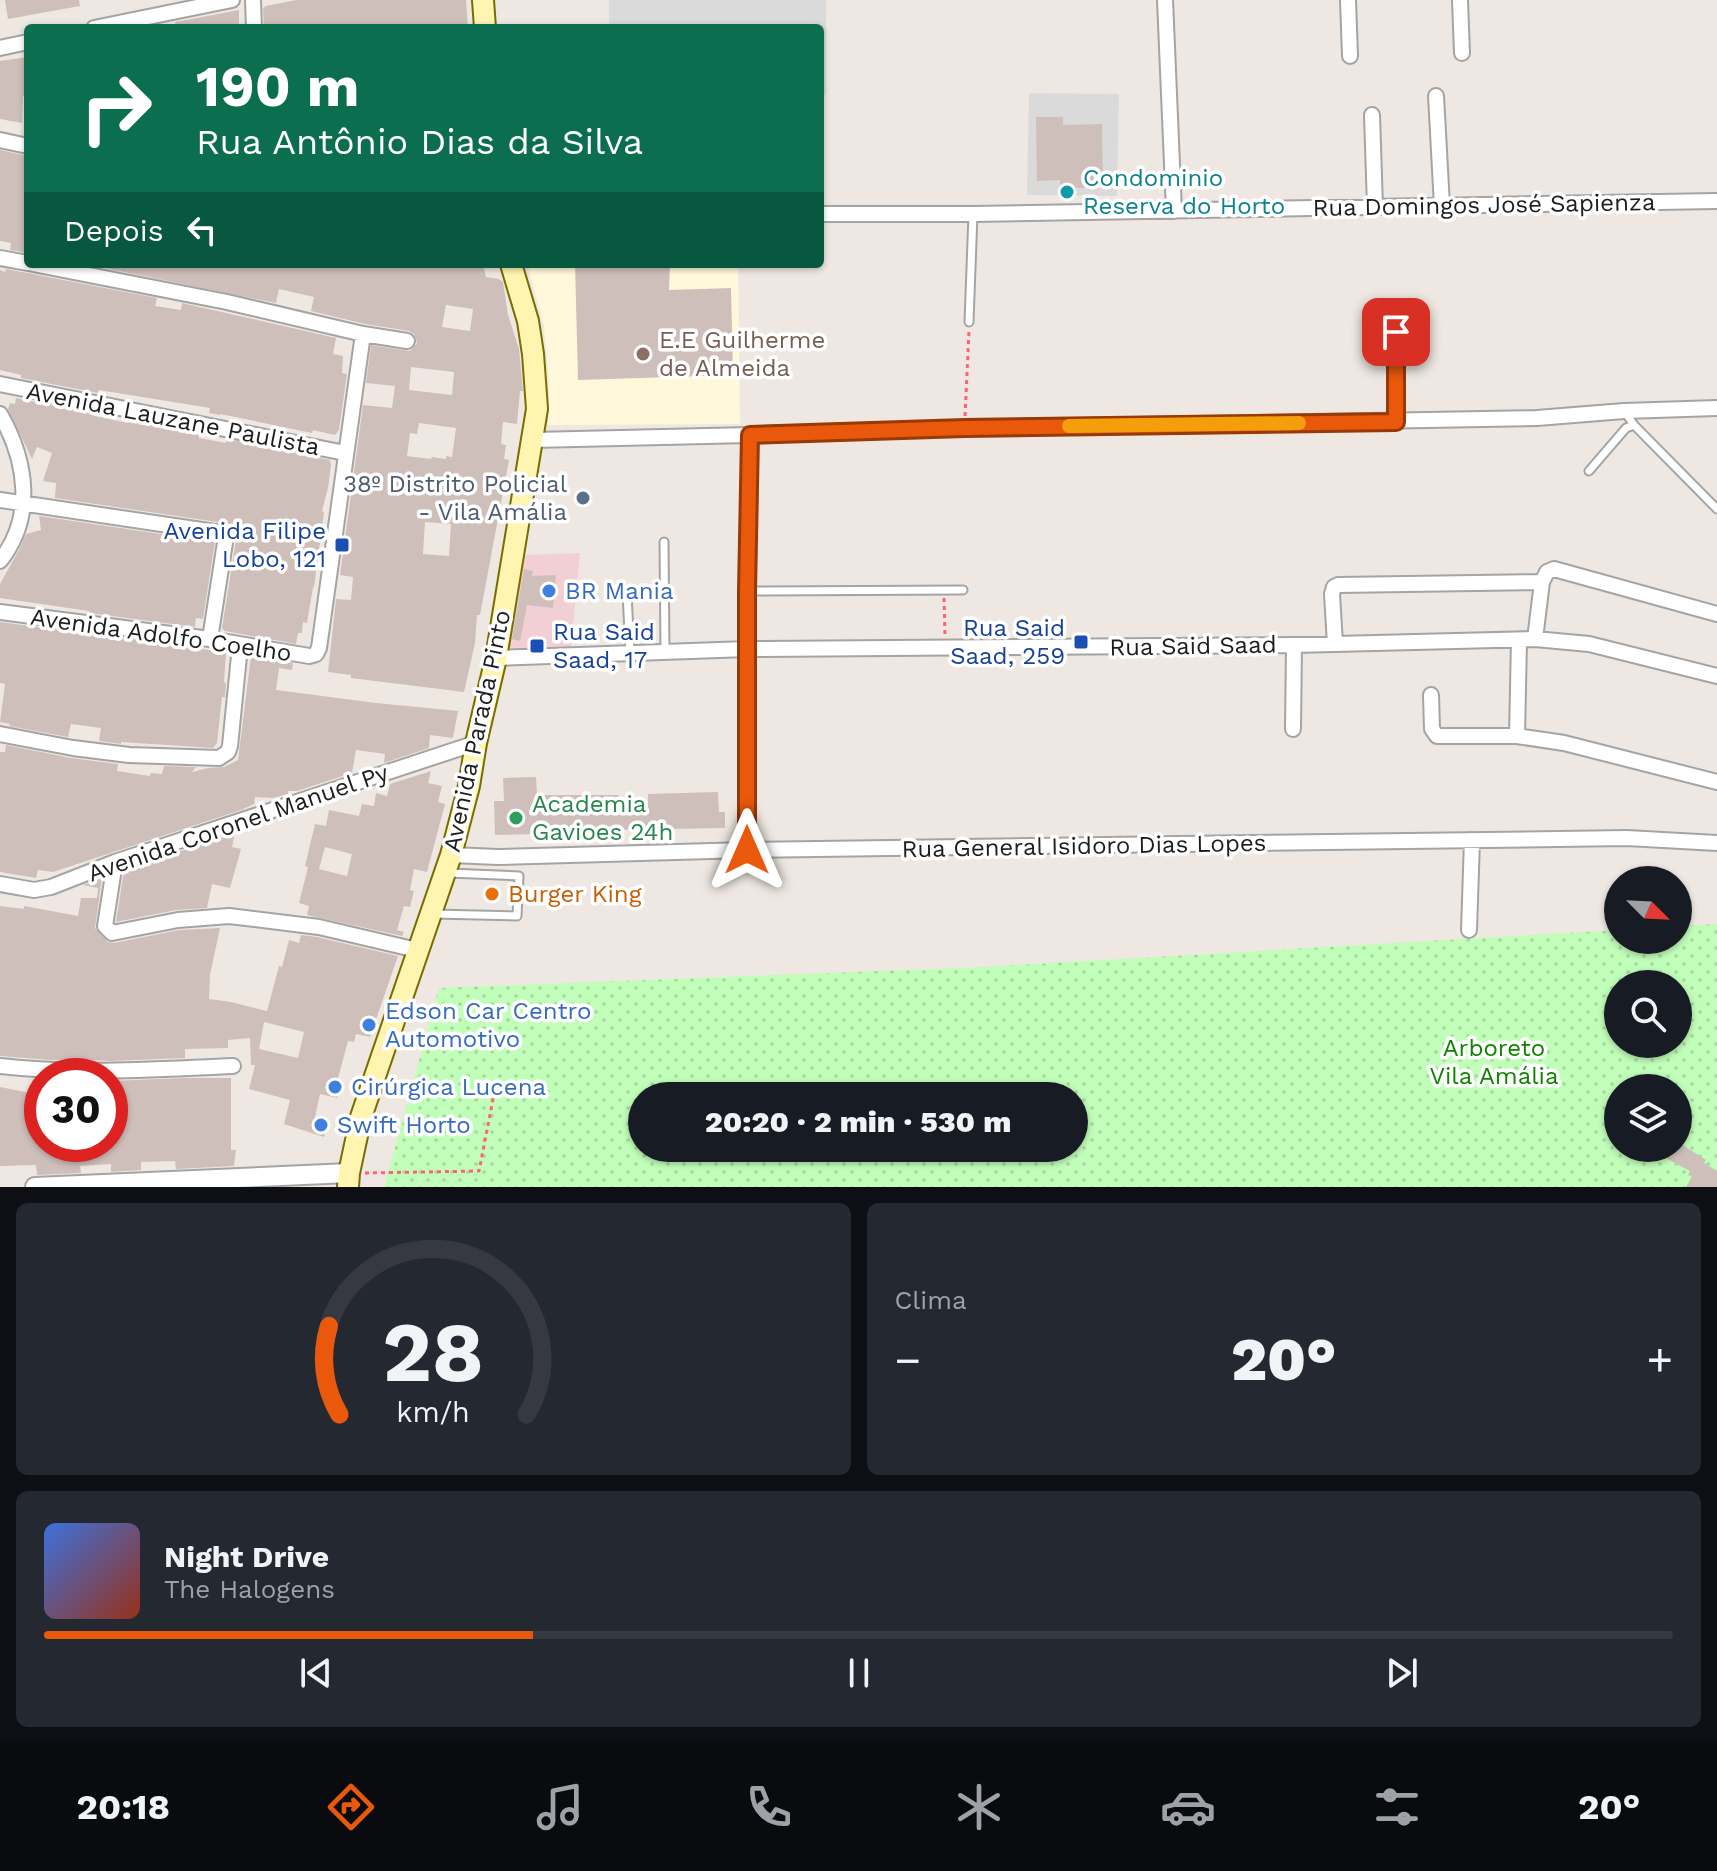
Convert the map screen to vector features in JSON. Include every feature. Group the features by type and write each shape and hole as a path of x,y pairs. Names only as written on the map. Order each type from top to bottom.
{"main road":[{"path":"483,0 485,24"},
{"name":"Avenida Parada Pinto","path":"348,1180 361,1117 448,864 469,786 496,658 537,409 528,321 512,268"}],"street":[{"path":"143,23 232,0"},
{"path":"253,0 254,24"},
{"path":"1165,0 1174,211"},
{"path":"1348,0 1350,56"},
{"path":"1460,0 1462,53"},
{"path":"0,48 24,43"},
{"path":"1436,96 1442,206"},
{"path":"1372,115 1375,207"},
{"path":"0,140 24,145"},
{"name":"Rua Domingos José Sapienza","path":"824,214 1717,201"},
{"path":"0,258 24,263"},
{"path":"52,268 407,341"},
{"path":"1396,332 1396,422"},
{"path":"345,453 363,334"},
{"name":"Avenida Lauzane Paulista","path":"0,384 345,453"},
{"path":"533,440 965,428 1396,422 1717,408"},
{"path":"0,414 18,454 24,504 18,533 0,561"},
{"path":"747,850 750,435"},
{"name":"Avenida Adolfo Coelho","path":"0,612 210,639 309,656 316,654 345,453"},
{"path":"0,500 225,534 210,639"},
{"path":"1535,639 1542,582 1550,570 1557,569 1717,614"},
{"path":"1335,644 1332,594 1338,585 1542,582"},
{"name":"Rua Said Saad","path":"496,658 747,649 1294,645 1535,639 1589,644 1717,676"},
{"path":"1517,736 1519,640"},
{"path":"1293,729 1294,645"},
{"path":"0,734 129,755 219,758 228,752 230,746 240,646"},
{"path":"1431,695 1432,729 1437,736 1517,736 1592,748 1717,782"},
{"name":"Avenida Coronel Manuel Py","path":"0,884 44,889 115,862 476,743"},
{"name":"Rua General Isidoro Dias Lopes","path":"448,864 498,857 747,850 1627,838 1717,843"},
{"path":"1469,930 1472,840"},
{"path":"115,862 105,926 112,933 178,920 229,916 319,927 417,950"},
{"path":"0,1066 88,1072 233,1066"},
{"path":"35,1187 348,1180"}],"lane":[{"path":"969,322 973,214"},
{"path":"1624,411 1717,509"},
{"path":"1589,471 1626,428 1634,425"},
{"path":"664,542 665,652"},
{"path":"747,591 963,590"},
{"path":"627,594 630,654"},
{"path":"430,914 517,916 519,876 448,864"}],"path":[{"path":"965,428 969,322"},
{"path":"943,591 945,649"},
{"path":"348,1180 479,1171 495,1089"}],"shaded area":[{"path":"609,0 826,0 826,95 824,24 609,24"},
{"path":"1029,93 1119,94 1117,196 1027,195"},
{"name":"E.E Guilherme de Almeida","path":"528,268 738,268 740,424 548,425 549,381 544,326"},
{"path":"580,553 571,647 507,648 524,555"}],"green space":[{"name":"Arboreto Vila Amália","path":"1717,924 1717,1187 384,1187 439,988 983,967 1604,931 1604,954 1692,954 1692,925"}],"building":[{"path":"5,0 79,0 80,6 8,19"},
{"path":"296,0 466,0 468,24 264,24 263,8"},
{"path":"239,10 239,24 175,22"},
{"path":"24,58 22,123 0,119 0,61"},
{"path":"1036,117 1063,117 1063,125 1102,124 1103,187 1074,188 1074,196 1060,196 1060,180 1037,181"},
{"path":"0,150 24,155 24,252 10,250 11,243 0,241"},
{"path":"105,268 484,268 486,277 503,282 508,315 519,349 523,391 520,391 517,424 503,422 501,444 506,445 504,459 509,460 464,692 351,678 351,675 328,672 336,599 351,600 353,577 340,575 363,405 392,408 395,386 366,383 371,345 410,351 417,343 414,334 409,331 311,311 314,297 279,289 276,303","holes":["446,305 473,309 470,331 442,327","411,367 454,372 452,395 409,390","419,423 456,428 452,457 431,459 407,456 410,433 417,434","425,522 451,524 449,556 423,554"]},
{"path":"575,268 670,268 669,290 731,288 733,375 578,380"},
{"path":"6,269 157,298 155,306 181,310 182,303 336,338 333,354 343,356 342,373 347,374 339,430 335,435 313,430 312,433 209,413 210,408 99,390 98,393 21,378 21,375 0,370 0,270 5,272"},
{"path":"16,398 95,413 94,416 128,423 129,420 199,434 199,438 226,443 226,439 330,460 314,587 307,623 303,622 296,644 222,628 237,534 231,524 55,498 56,483 43,481 52,453 37,447 32,459 8,409 10,403 15,404"},
{"path":"39,516 215,542 203,619 196,618 195,627 0,598 0,584 26,534 41,530"},
{"path":"524,569 533,571 532,576 556,575 553,608 527,605 520,641 512,639"},
{"path":"0,622 226,653 225,697 222,697 217,743 213,748 121,744 99,741 101,728 71,724 68,737 0,722 5,684 0,683"},
{"path":"251,656 293,663 292,670 279,668 276,690 458,711 453,738 430,735 429,748 384,763 385,754 356,750 352,773 273,798 255,797 254,804 241,810 53,872 38,870 36,878 0,872 0,752 5,752 6,745 118,764 117,771 150,776 151,773 162,774 164,766 196,767 192,772 224,767 238,760"},
{"path":"431,771 428,783 442,786 438,802 445,804 427,872 414,869 410,907 404,906 397,930 404,932 402,936 307,915 309,906 299,903 315,824 326,826 329,810 359,816 362,804 374,806 376,793 387,796 390,784","holes":["325,847 352,854 347,876 319,869"]},
{"path":"536,777 537,795 619,795 620,815 648,813 648,794 718,792 719,812 725,812 725,828 495,835 494,801 504,801 503,778"},
{"path":"235,833 232,847 241,849 230,888 212,884 207,908 176,910 116,922 124,870"},
{"path":"102,878 95,928 108,942 179,930 220,928 210,975 209,999 267,1011 289,940 299,943 301,935 398,956 370,1037 356,1034 354,1042 348,1041 337,1082 342,1083 337,1098 320,1094 315,1117 329,1121 324,1137 284,1124 290,1100 249,1089 255,1065 251,1065 250,1038 228,1040 228,1048 185,1049 185,1058 128,1060 0,1056 0,906 24,909 24,906 78,916 81,898 97,898 98,888 83,885","holes":["264,1022 304,1032 298,1058 259,1049"]},
{"path":"231,1078 231,1150 236,1150 234,1166 176,1169 175,1161 141,1162 141,1170 111,1172 111,1164 80,1166 81,1173 37,1175 36,1165 0,1166 0,1087 24,1092 24,1162 128,1162 128,1080"},
{"path":"1692,1151 1717,1171 1717,1187 1686,1187 1692,1177 1688,1175 1690,1171 1673,1162 1692,1162"}],"slow traffic":[{"path":"1069,426 1299,423"}],"place":[{"name":"Condominio Reserva do Horto","path":"1067,192"},
{"name":"E.E Guilherme de Almeida","path":"643,354"},
{"name":"38º Distrito Policial - Vila Amália","path":"583,498"},
{"name":"Avenida Filipe Lobo, 121","path":"342,545"},
{"name":"BR Mania","path":"549,591"},
{"name":"Rua Said Saad, 259","path":"1081,642"},
{"name":"Rua Said Saad, 17","path":"537,646"},
{"name":"Academia Gavioes 24h","path":"516,818"},
{"name":"Burger King","path":"492,894"},
{"name":"Edson Car Centro Automotivo","path":"369,1025"},
{"name":"Cirúrgica Lucena","path":"335,1087"},
{"name":"Swift Horto","path":"321,1125"}],"route":[{"path":"747,850 750,435 965,428 1396,422 1396,332"}]}
